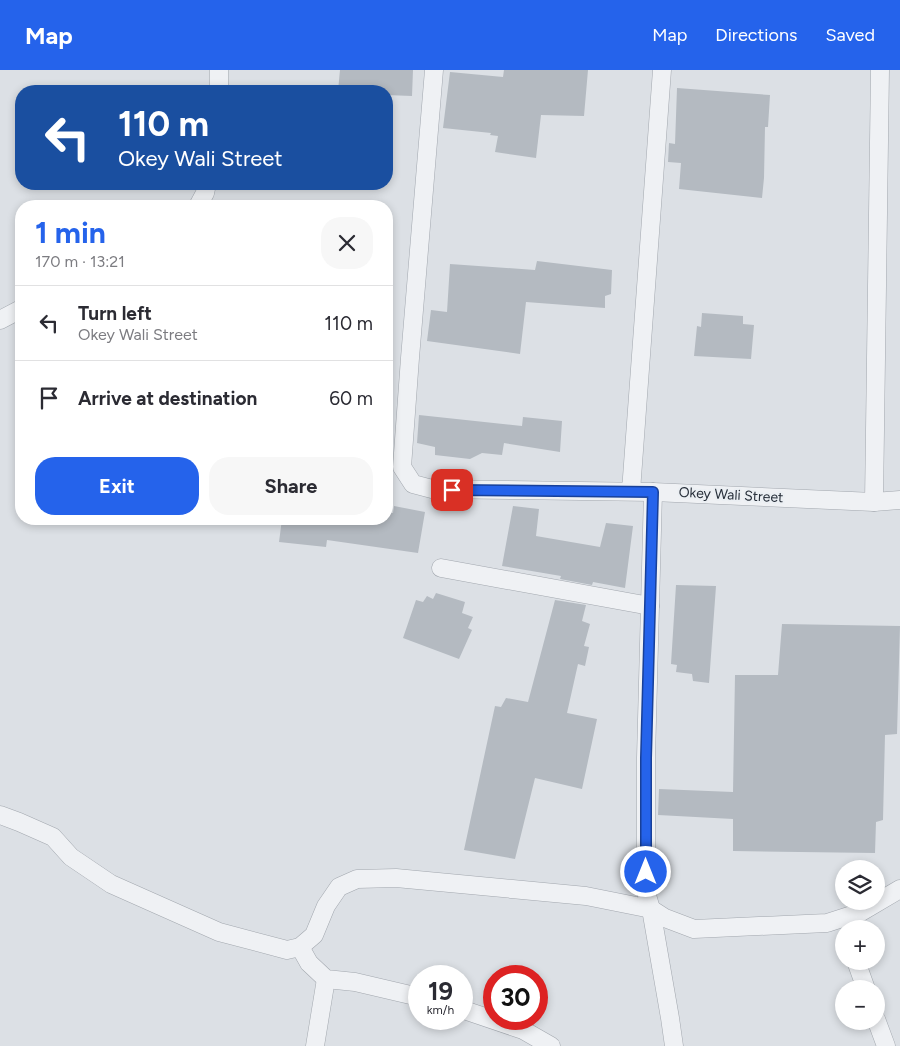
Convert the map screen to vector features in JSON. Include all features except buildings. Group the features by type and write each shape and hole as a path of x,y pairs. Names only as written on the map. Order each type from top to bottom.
{"street":[{"path":"219,70 219,85"},
{"name":"Okey Wali Street","path":"434,70 402,466 413,484 432,489 632,491 874,502 900,500"},
{"path":"632,491 662,70"},
{"path":"874,502 880,70"},
{"path":"0,320 15,312"},
{"path":"653,492 646,758 646,892 652,909 674,1046"},
{"path":"441,568 650,606"},
{"path":"0,816 19,822 53,838 71,857 111,884 219,932 287,950 300,947 314,935 326,906 339,887 357,879 396,878 586,896 652,909 665,918 694,929 835,924"},
{"path":"848,920 900,889"},
{"path":"300,947 309,963 326,979 355,982 408,994"},
{"path":"315,1046 326,979"},
{"path":"473,1013 523,1030 551,1046"},
{"path":"880,1030 886,1046"}],"route":[{"path":"452,490 653,492 646,758 646,872"}]}
